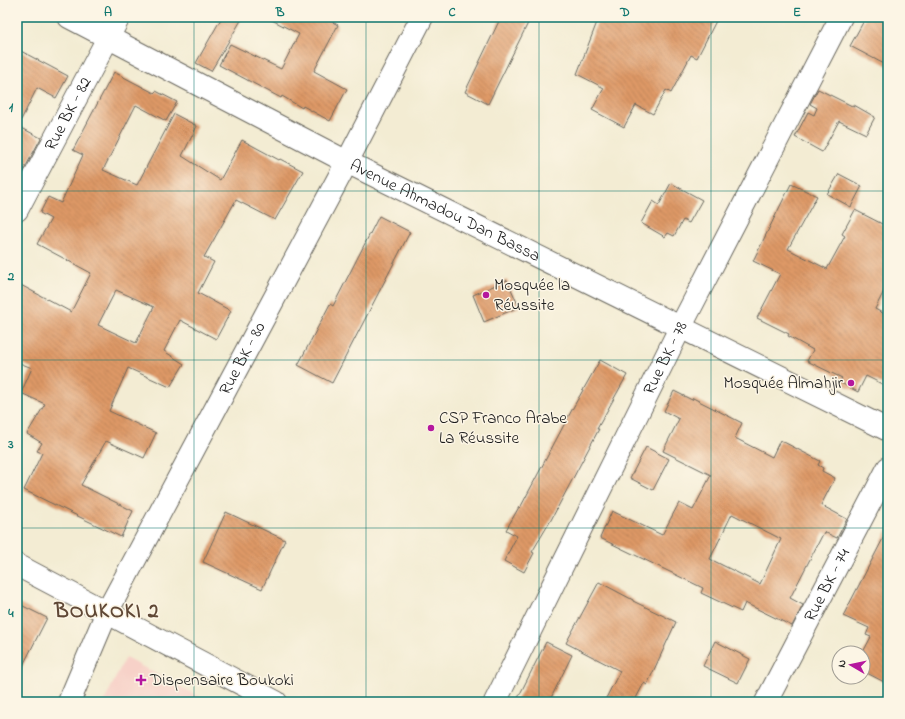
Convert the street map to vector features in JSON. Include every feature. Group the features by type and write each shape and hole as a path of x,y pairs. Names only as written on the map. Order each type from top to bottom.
{"street":[{"name":"Avenue Ahmadou Dan Bassa","path":"69,17 348,162 888,430"},
{"name":"Rue BK - 82","path":"17,210 119,17"},
{"name":"Rue BK - 80","path":"68,702 107,612 348,162 422,17"},
{"name":"Rue BK - 78","path":"495,702 680,328 841,17"},
{"name":"Rue BK - 74","path":"766,702 888,468"},
{"path":"17,565 276,702"}],"shaded area":[{"name":"Dispensaire Boukoki","path":"126,658 209,702 104,702"}],"building":[{"path":"222,17 243,17 211,71 196,63"},
{"path":"266,17 323,17 338,25 314,71 347,89 330,121 303,106 302,108 282,96 281,98 219,65 230,44 281,69 299,34"},
{"path":"501,17 531,17 488,104 465,92"},
{"path":"599,17 718,17 697,58 691,55 671,93 666,90 653,114 636,105 624,127 592,110 604,88 577,74"},
{"path":"866,17 888,17 888,66 850,46"},
{"path":"17,49 68,76 56,98 37,88 18,126 41,138 17,183"},
{"path":"114,72 154,93 156,91 177,102 166,121 136,105 103,170 137,185 174,114 197,126 182,156 220,180 242,140 303,171 275,220 236,200 204,257 214,262 198,293 231,311 216,339 180,320 164,351 184,364 170,387 128,368 109,411 156,433 144,458 106,441 81,485 133,511 121,537 24,490 42,453 37,451 42,443 27,434 45,404 21,393 32,368 17,362 17,283 71,312 91,273 37,244 51,219 40,213 48,197 61,203 83,155 73,150","holes":["116,290 154,307 136,343 98,325"]},
{"path":"818,89 854,107 854,105 875,117 866,134 839,121 822,152 795,137 808,112 814,115 817,108 810,104"},
{"path":"839,174 862,186 851,207 827,194"},
{"path":"671,183 702,200 689,223 683,220 674,236 668,233 665,237 641,223 653,201 659,205"},
{"path":"791,184 817,196 788,249 827,269 845,236 842,234 855,210 888,227 888,283 875,309 888,316 888,387 866,376 858,392 839,382 842,378 807,361 813,350 788,336 789,334 757,318 780,274 753,261"},
{"path":"379,216 410,232 332,383 298,365 330,304 333,306"},
{"path":"507,280 519,307 484,322 473,295"},
{"path":"600,360 627,375 597,429 599,429 551,520 532,552 534,553 524,572 504,561 517,536 506,530 519,507 520,508"},
{"path":"674,391 692,400 693,398 742,423 735,438 772,457 780,440 820,461 818,465 823,468 822,471 835,478 821,505 847,519 837,538 824,532 790,598 803,605 792,626 745,603 741,612 701,593 703,588 600,538 612,511 662,535 679,503 693,510 711,475 663,451 679,419 664,411","holes":["732,514 781,539 760,584 710,559"]},
{"path":"646,447 669,459 653,490 630,478"},
{"path":"226,512 285,540 262,589 203,562"},
{"path":"888,529 888,684 871,675 871,645 867,645 871,637 866,635 869,628 843,616"},
{"path":"599,582 676,622 647,685 644,683 634,702 604,702 620,671 566,643"},
{"path":"17,603 47,618 17,677"},
{"path":"715,641 750,659 738,683 703,666"},
{"path":"546,642 572,655 549,702 516,702"}],"place":[{"name":"Mosquée la Réussite","path":"486,295"},
{"name":"Mosquée Almahjir","path":"851,383"},
{"name":"CSP Franco Arabe La Réussite","path":"431,428"},
{"name":"Dispensaire Boukoki","path":"141,680"}],"district":[{"name":"BOUKOKI 2","path":"107,612"}]}
